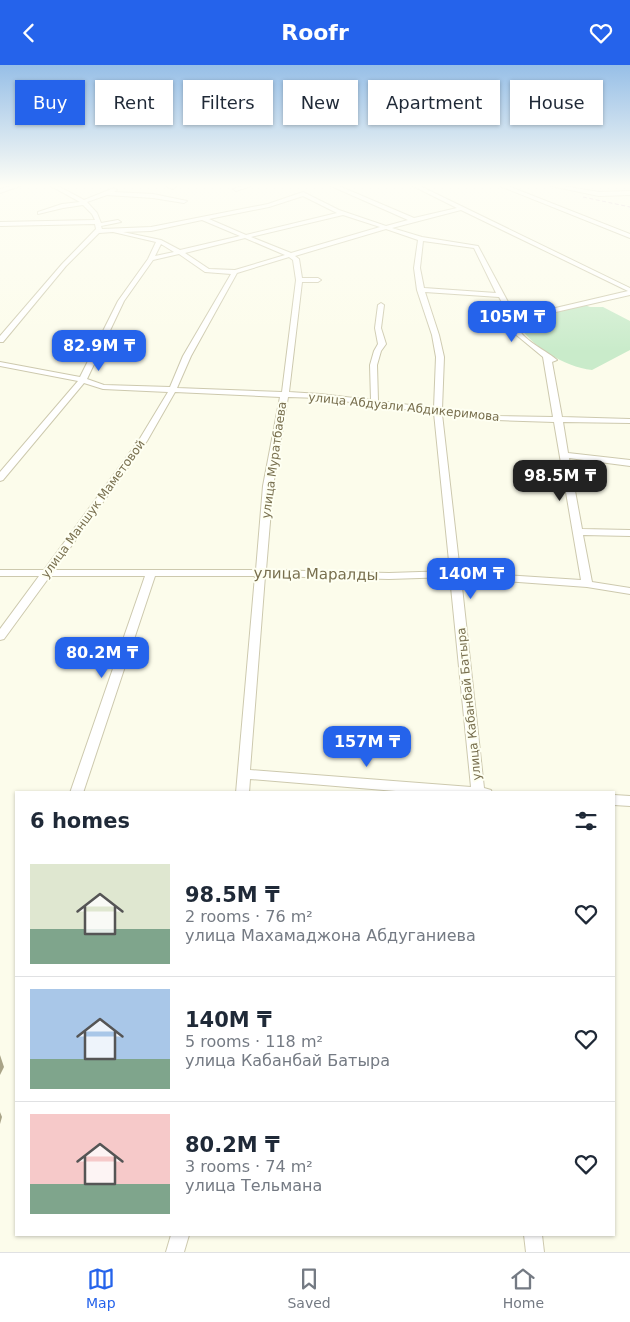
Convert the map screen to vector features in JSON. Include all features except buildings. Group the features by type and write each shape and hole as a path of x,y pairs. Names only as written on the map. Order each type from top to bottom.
{"street":[{"path":"0,340 85,241"},
{"path":"0,478 82,381 121,301 151,259 159,241"},
{"path":"160,241 206,271 236,272 337,241"},
{"path":"151,259 228,241"},
{"path":"257,241 290,255"},
{"name":"улица Кабанбай Батыра","path":"420,241 417,253 420,291 440,351 438,411 480,791"},
{"path":"437,241 476,247 512,317 510,322 519,335 556,362"},
{"path":"528,241 630,291"},
{"path":"331,243 343,247"},
{"name":"улица Муратбаева","path":"242,791 268,487 284,395 287,389 299,280 296,259 290,255"},
{"name":"улица Маншук Маметовой","path":"0,637 123,470 172,391 187,356 236,272"},
{"path":"299,280 318,281"},
{"path":"420,291 500,295"},
{"path":"512,317 547,312 630,291"},
{"path":"374,402 377,393 373,379 376,352 382,344 378,328 381,305"},
{"path":"547,357 560,419 569,488 579,532 587,584"},
{"name":"улица Абдуали Абдикеримова","path":"0,364 103,387 284,395 374,402 482,417 630,421"},
{"path":"564,455 630,463"},
{"path":"579,532 630,533"},
{"name":"улица Маралды","path":"0,573 455,575 587,584 630,591"},
{"path":"77,791 151,573"},
{"path":"244,774 467,791"},
{"path":"615,800 630,801"},
{"path":"175,1252 180,1236"},
{"path":"533,1236 535,1252"}],"green space":[{"path":"585,305 603,307 630,321 630,350 592,370 570,365 549,354 530,339 516,322 518,318 554,313"}]}
